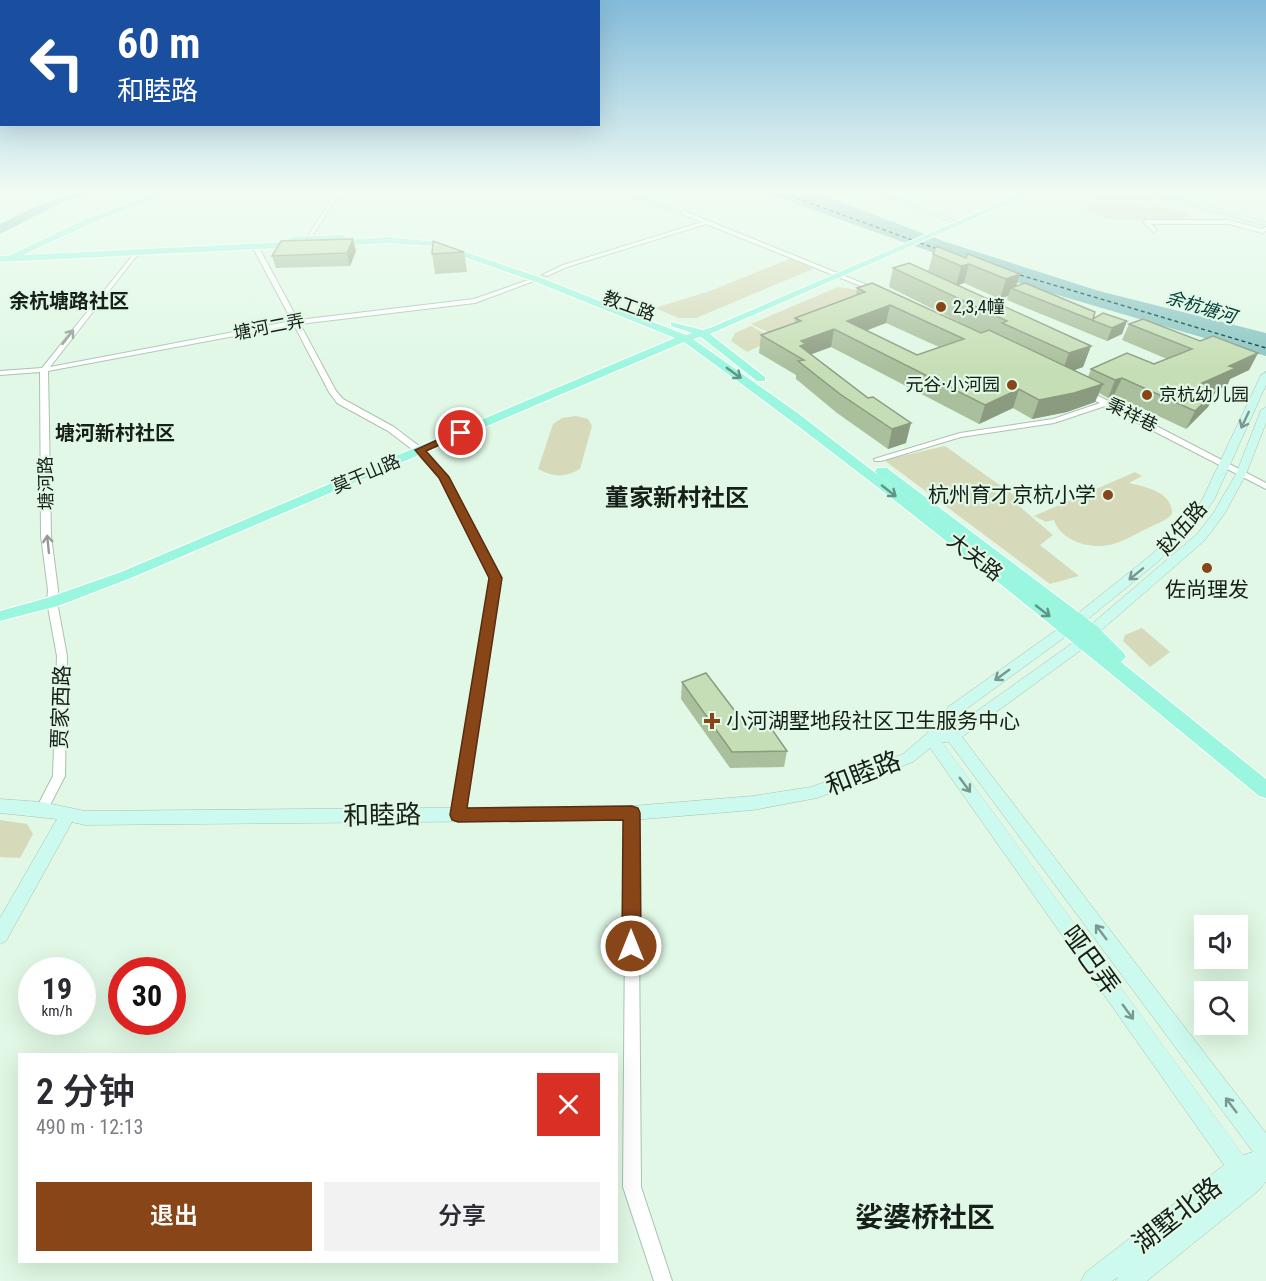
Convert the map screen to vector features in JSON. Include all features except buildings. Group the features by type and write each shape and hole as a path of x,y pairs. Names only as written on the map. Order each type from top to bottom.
{"main road":[{"name":"教工路","path":"21,252 48,251"},
{"name":"教工路","path":"2,257 174,251"},
{"name":"教工路","path":"455,251 541,277"},
{"name":"教工路","path":"466,251 688,334"},
{"name":"莫干山路","path":"0,616 417,448 891,251"},
{"path":"0,268 5,266 2,257 21,252"},
{"name":"大关路","path":"688,334 1072,624 1266,790"},
{"name":"赵伍路","path":"1072,624 1155,558 1194,520 1208,500 1266,375"},
{"name":"赵伍路","path":"1087,636 1201,537 1219,513 1241,474 1266,410"},
{"name":"莫干山路","path":"0,604 52,596"},
{"name":"和睦路","path":"0,806 42,809 85,818 632,813 753,803 811,792 908,758 931,738 952,711 1072,624"},
{"path":"931,738 953,736 1087,636"},
{"name":"大关路","path":"1135,677 1266,776"},
{"name":"哑巴弄","path":"953,736 1266,1151"},
{"name":"哑巴弄","path":"931,738 1245,1175"},
{"path":"0,935 69,813"},
{"name":"湖墅北路","path":"1093,1281 1266,1160"},
{"name":"湖墅北路","path":"1128,1281 1245,1175 1266,1165"}],"street":[{"path":"258,251 340,401 391,429 417,448 444,477 495,578 458,815"},
{"name":"塘河二弄","path":"0,373 44,370 297,322 475,301 620,251"},
{"path":"780,251 885,295"},
{"path":"44,370 136,253"},
{"name":"塘河路","path":"44,370 46,536 52,596"},
{"name":"秉祥巷","path":"1077,388 1266,486"},
{"path":"878,459 960,435 1054,421 1102,405"},
{"name":"贾家西路","path":"42,809 59,776 63,656 52,596"},
{"path":"632,813 632,1186 663,1281"}],"green space":[{"path":"792,258 813,269 696,318 679,318 655,308 710,291"},
{"path":"838,287 868,294 775,336 751,324"},
{"path":"751,326 775,339 747,352 731,341 735,333"},
{"path":"576,416 588,419 592,426 580,469 559,475 538,469 553,424 562,418"},
{"path":"945,446 1022,501 1020,507 1053,535 1040,545 1079,576 1050,584 884,460"},
{"path":"1135,472 1142,476 1129,483 1150,489 1163,496 1168,500 1172,514 1122,541 1101,546 1077,542 1063,533 1054,520 1046,522 1034,516"},
{"path":"1142,628 1170,652 1150,667 1123,641 1125,635"},
{"path":"0,820 27,824 33,834 20,858 0,857"}],"water":[{"path":"928,251 973,251 1099,291 1266,333 1266,356 1030,287"}],"ferry route":[{"path":"1020,275 1266,348"}],"place":[{"name":"2,3,4幢","path":"941,307"},
{"name":"元谷·小河园","path":"1012,385"},
{"name":"京杭幼儿园","path":"1147,395"},
{"name":"杭州育才京杭小学","path":"1108,495"},
{"name":"佐尚理发","path":"1207,568"},
{"name":"小河湖墅地段社区卫生服务中心","path":"712,721"}],"district":[{"name":"余杭塘路社区","path":"69,301"},
{"name":"塘河新村社区","path":"115,433"},
{"name":"董家新村社区","path":"677,498"},
{"name":"娑婆桥社区","path":"925,1217"}],"route":[{"path":"461,433 420,450 444,477 495,578 458,815 632,813 631,946"}],"water label":[{"name":"余杭塘河","path":"1201,307"}]}
